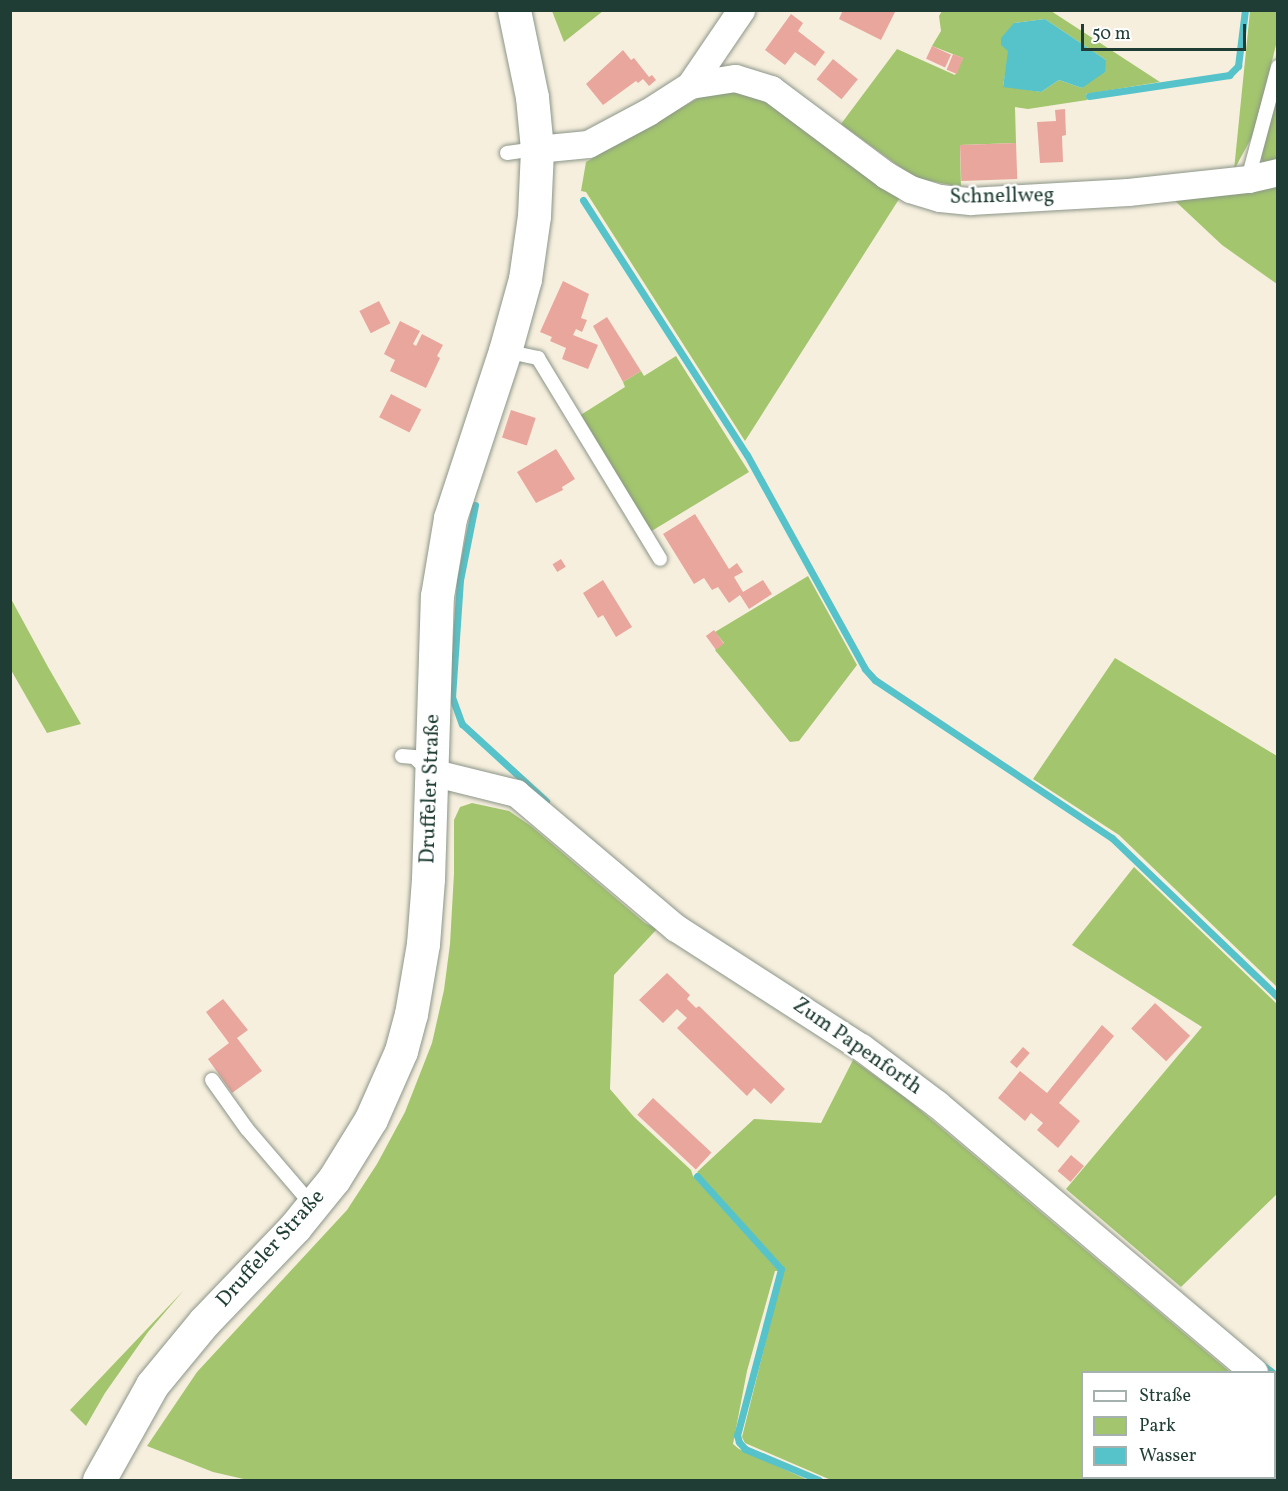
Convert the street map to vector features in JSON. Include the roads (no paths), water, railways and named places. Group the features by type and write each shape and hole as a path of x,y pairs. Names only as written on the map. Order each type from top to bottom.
{"street":[{"name":"Druffeler Straße","path":"99,1480 152,1384 204,1322 313,1206 353,1151 388,1084 411,1014 423,944 437,596 450,518 505,351 525,279 534,216 522,151 532,97 514,10"},
{"path":"522,151 588,144 648,112 690,85 741,10"},
{"name":"Schnellweg","path":"690,85 735,78 771,89 886,175 910,189 940,198 970,201 1128,192 1248,179 1278,172"},
{"name":"Zum Papenforth","path":"431,772 498,786 523,798 676,928 861,1047 938,1104 1253,1371"}],"lane":[{"path":"1248,179 1278,68"},
{"path":"505,351 538,358 660,559"},
{"path":"402,756 414,757 431,772"},
{"path":"212,1080 247,1129 313,1206"}],"water":[{"path":"1045,19 1106,60 1105,72 1082,88 1059,80 1041,92 1003,87 1008,51 1001,45 1001,38 1014,23"}],"waterway":[{"path":"1089,96 1229,75 1238,66 1245,10"},
{"path":"583,200 747,455 865,669 875,680 1112,838 1278,997"},
{"path":"475,505 460,580 452,697 462,724 546,801"},
{"path":"697,1176 781,1269 737,1435 739,1442 745,1449 819,1480"},
{"path":"1261,1364 1271,1371"}]}
